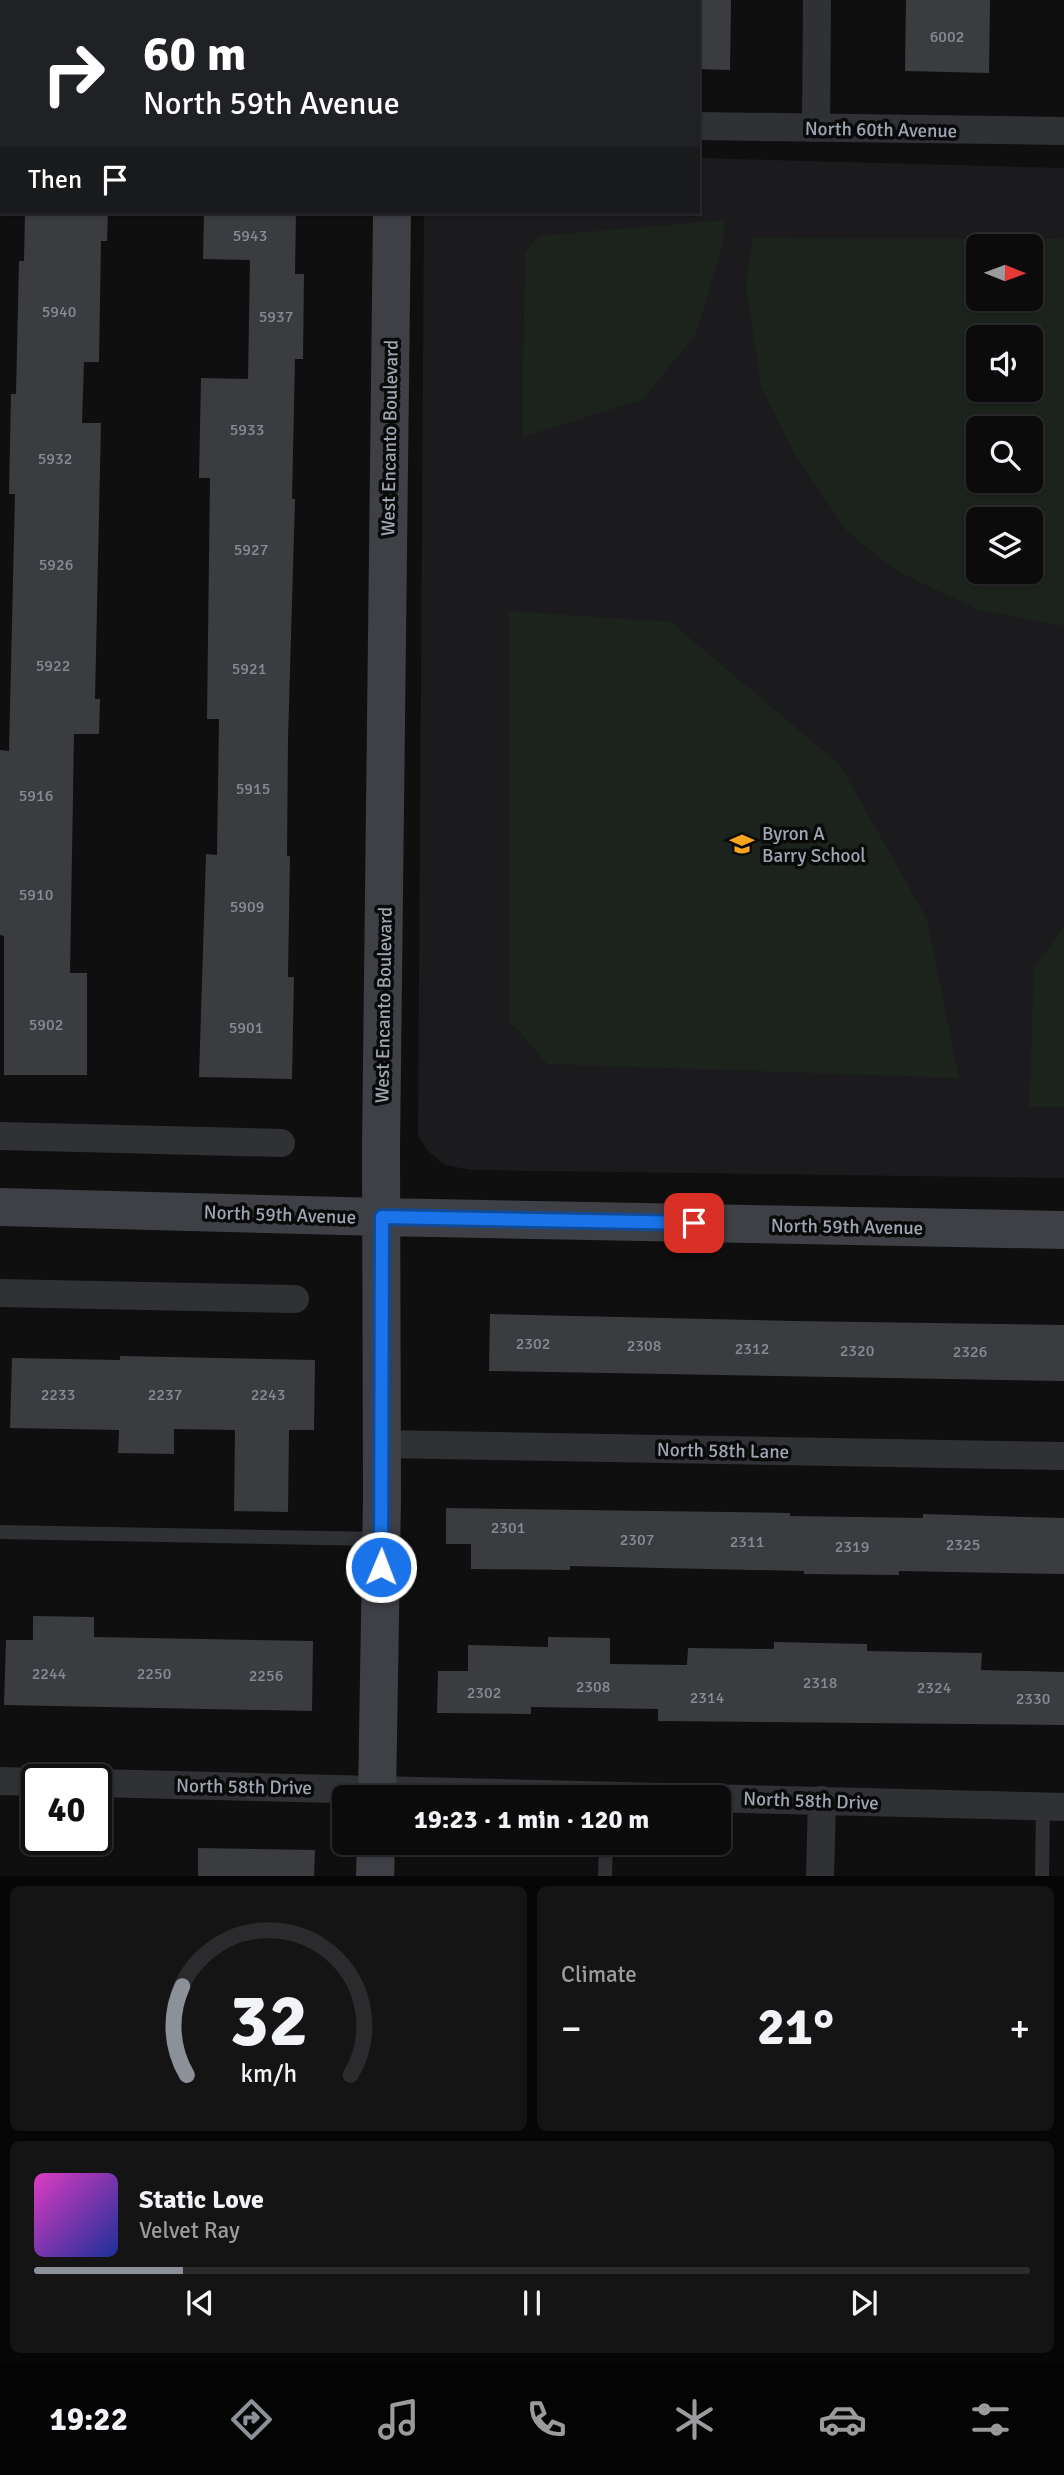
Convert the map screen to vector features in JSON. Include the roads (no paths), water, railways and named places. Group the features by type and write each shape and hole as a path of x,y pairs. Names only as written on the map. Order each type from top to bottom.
{"street":[{"path":"816,128 817,0"},
{"name":"North 60th Avenue","path":"700,126 1064,131"},
{"name":"West Encanto Boulevard","path":"377,1785 392,214"},
{"path":"0,1136 281,1143"},
{"name":"North 59th Avenue","path":"0,1207 1064,1230"},
{"path":"0,1293 295,1298"},
{"name":"North 58th Lane","path":"382,1444 1064,1456"},
{"path":"0,1781 21,1782"},
{"name":"North 58th Drive","path":"112,1784 332,1791"},
{"name":"North 58th Drive","path":"731,1798 1054,1806"},
{"path":"820,1876 822,1800"},
{"path":"375,1876 376,1855"}],"lane":[{"path":"0,1532 381,1539"},
{"path":"1042,1876 1054,1806"},
{"path":"605,1876 606,1855"}],"place":[{"name":"Byron A Barry School","path":"742,844"}]}
